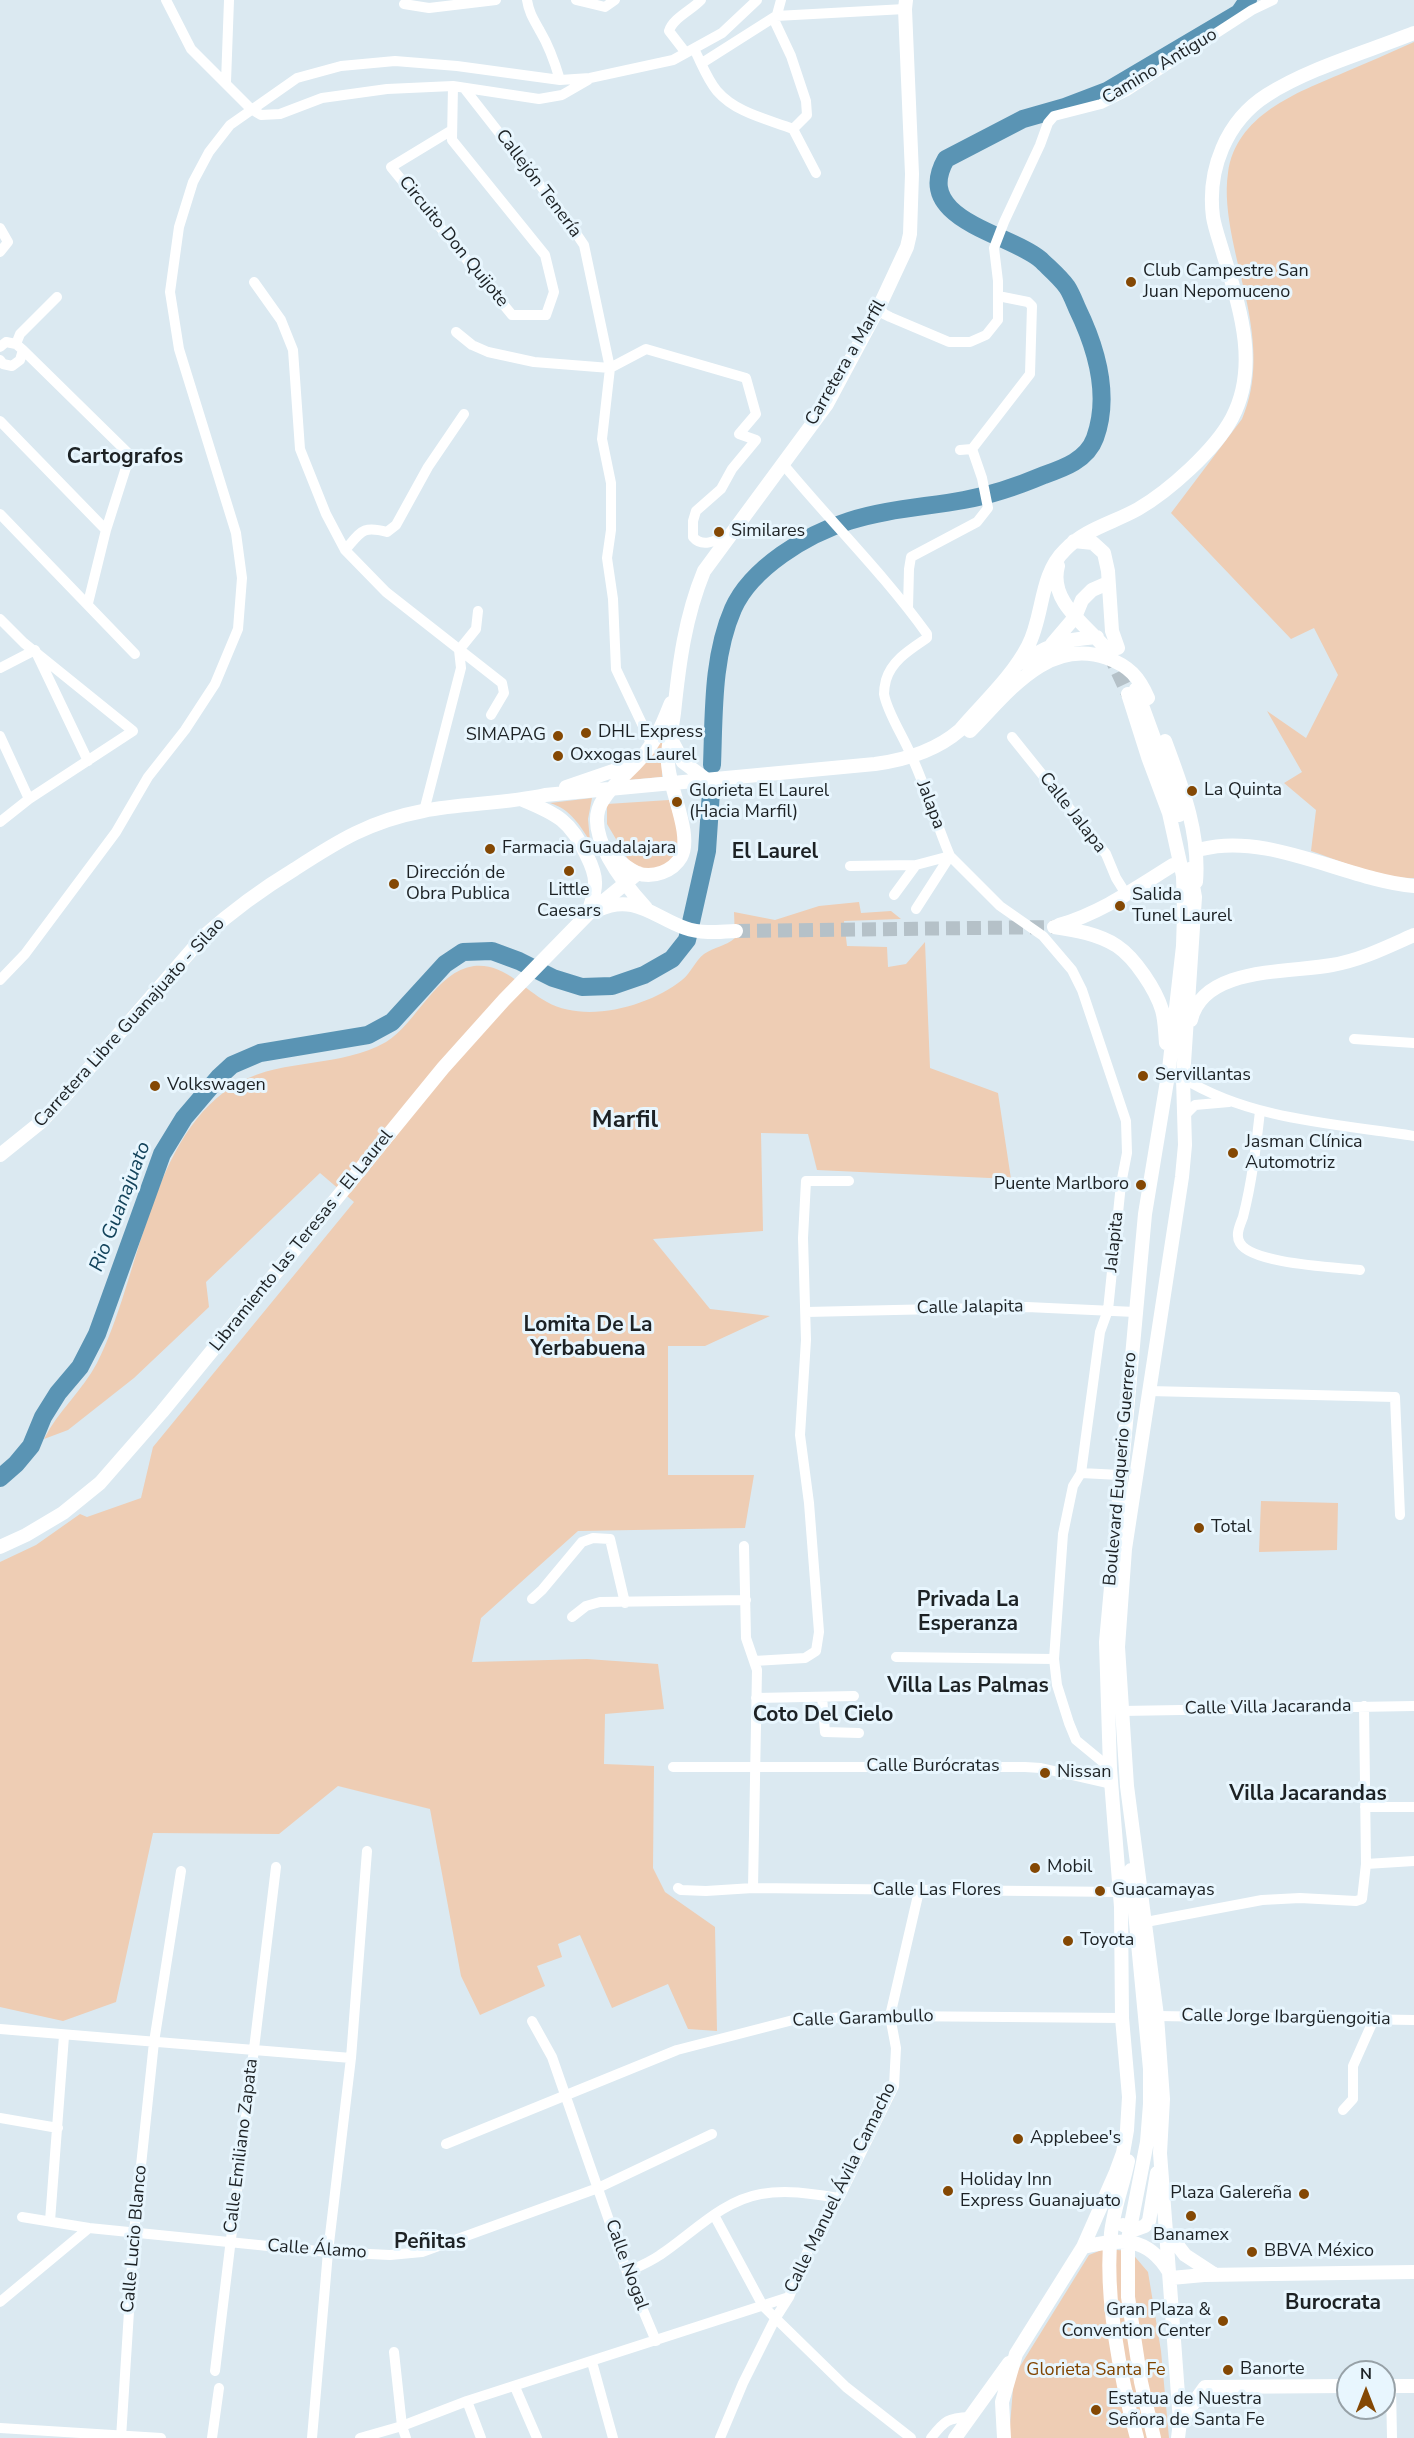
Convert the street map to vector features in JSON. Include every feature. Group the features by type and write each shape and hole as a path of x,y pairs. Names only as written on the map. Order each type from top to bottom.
{"main road":[{"name":"Carretera a Marfil","path":"670,784 668,762 681,654 695,592 704,571 827,404 879,307 899,266 910,234 912,174 905,5"},
{"path":"909,758 950,739 1022,658 1036,630 1048,579 1062,552 1090,531 1137,509 1177,481 1215,441 1232,419 1242,393 1246,371 1242,318 1214,219 1212,193 1222,148 1233,126 1265,96 1290,82 1414,33"},
{"path":"1062,552 1056,582 1058,591 1075,617 1113,650 1107,560 1100,548 1087,542 1074,542"},
{"path":"1052,644 1075,617 1082,600 1092,590 1108,583"},
{"path":"1014,667 1052,644 1096,637"},
{"path":"604,848 638,873 649,875 662,873 672,867 685,845 670,784 909,758 951,745 965,735 1001,698 1045,662 1072,653 1093,654 1128,668 1140,679 1179,779 1196,842 1195,897"},
{"name":"Boulevard Euquerio Guerrero","path":"1016,2354 1083,2247 1120,2163 1127,2130 1129,2097 1122,2018 1130,1950 1120,1892 1111,1784 1106,1642 1145,1214 1169,1069 1183,946 1183,876 1169,813 1148,757 1132,692 1170,782 1185,838 1195,897 1184,1052"},
{"name":"Carretera a Marfil","path":"611,789 652,744 676,693"},
{"path":"671,739 683,762 707,780"},
{"path":"545,795 638,762"},
{"name":"Carretera Libre Guanajuato - Silao","path":"0,1155 41,1122 203,937 224,917 345,836 377,822 424,811 522,800 545,795 670,784"},
{"path":"611,789 601,802 597,824 604,848 625,885 646,908"},
{"path":"522,800 559,816 571,828 580,843 593,869 596,885 588,914"},
{"path":"1202,849 1230,845 1261,849 1414,886"},
{"path":"1169,1069 1163,1012 1156,994 1143,975 1118,946 1094,936 1054,927 1087,916 1173,865"},
{"name":"Libramiento las Teresas - El Laurel","path":"0,1547 63,1513 100,1484 206,1359 443,1068 504,1000 588,914 638,873"},
{"path":"588,914 603,908 626,904 646,908 686,928 703,931 736,931"},
{"path":"1127,2130 1129,2151 1117,2213 1122,2225 1127,2228 1141,2229 1149,2221 1160,2153 1163,2099 1157,2016 1135,1847 1118,1647 1125,1549 1182,1177 1185,1145 1184,1052 1191,1016 1209,993 1226,982 1244,976 1331,966 1351,961 1414,935"},
{"path":"1135,1847 1130,1867 1135,2103 1132,2140 1111,2234 1111,2298 1124,2384 1137,2438"},
{"path":"1130,1950 1150,2069 1150,2104 1147,2142 1128,2239 1128,2297 1141,2382 1154,2438"},
{"path":"1160,2153 1179,2433"},
{"path":"1167,2230 1176,2246 1185,2255 1216,2275"},
{"path":"1083,2247 1112,2241 1133,2242 1149,2249 1162,2261 1170,2275"},
{"path":"1170,2275 1414,2272"},
{"path":"955,2438 1016,2354"},
{"path":"1005,2438 1002,2402 1016,2354"},
{"path":"1179,2433 1205,2387 1336,2386"},
{"path":"1396,2386 1414,2386"}],"street":[{"path":"166,0 190,49 251,109 261,115 280,114 322,98 387,89 453,86 538,99 562,95 590,78"},
{"path":"226,82 229,0"},
{"path":"404,4 429,8 496,0"},
{"path":"527,0 532,20 540,30 554,60 560,81"},
{"path":"576,0 605,7 615,0"},
{"path":"701,0 692,10 673,23 669,31 702,63 716,89 734,107 793,129 816,173"},
{"path":"0,980 25,954 116,832 148,777 185,730 215,684 238,629 242,578 236,532 179,349 170,292 179,227 193,182 209,152 230,125 297,78 341,66 394,61 457,66 560,81 590,78 673,60 722,33 757,0"},
{"path":"781,0 774,22 791,56 806,101 807,115 793,129"},
{"name":"Camino Antiguo","path":"879,307 884,314 949,342 969,342 986,335 998,321 994,248 1048,123 1054,116 1101,104 1127,91 1252,10 1273,0"},
{"path":"702,63 776,16 905,5"},
{"name":"Circuito Don Quijote","path":"452,130 391,167 512,315 546,315 554,292 546,255 452,140 453,86"},
{"name":"Callejón Tenería","path":"464,88 566,217 584,245 610,368 602,439 611,483 611,530 607,558 613,599 616,669 652,744"},
{"path":"0,228 8,242 0,252"},
{"path":"254,282 281,320 292,350 300,449 326,514 345,550 386,592 502,683 504,693 491,715"},
{"path":"960,450 972,449 1030,374 1032,306 1028,302 998,296"},
{"path":"1,364 12,366 20,360 19,347 27,326 57,297"},
{"path":"456,332 472,345 488,352 534,362 610,368 646,349 746,378 756,414 739,434 756,440 732,469 721,489 696,511 693,520 693,537 697,542 705,544 732,532"},
{"path":"0,347 6,342 19,347 130,455 106,530 88,603"},
{"path":"345,550 362,531 371,528 387,532 396,525 428,467 464,414"},
{"path":"0,421 106,530"},
{"path":"908,608 911,557 977,522 988,508 982,478 972,449"},
{"path":"783,464 822,512 908,608"},
{"path":"0,514 135,654"},
{"name":"Jalapa","path":"908,608 927,634 927,638 903,654 886,679 884,693 909,758 931,800 933,816 950,855"},
{"path":"424,811 461,668 459,650 476,629 478,611"},
{"path":"0,619 24,643 133,731 29,799 0,822"},
{"path":"0,668 35,650"},
{"path":"35,650 88,761"},
{"path":"0,736 29,799"},
{"name":"Calle Jalapa","path":"1012,737 1106,854 1126,894"},
{"path":"850,866 916,865 950,855"},
{"path":"916,909 950,855"},
{"name":"Jalapita","path":"950,855 1000,906 1043,936 1072,970 1082,990 1126,1122 1127,1153 1121,1184 1108,1310 1101,1332 1081,1473 1073,1486 1063,1534 1054,1659 1057,1685 1068,1723 1076,1740 1110,1768"},
{"path":"894,896 916,865"},
{"path":"1354,1039 1414,1043"},
{"path":"1183,1078 1198,1088 1260,1111 1414,1136"},
{"path":"1183,1117 1195,1105 1236,1102"},
{"path":"1260,1111 1252,1181 1238,1240 1240,1245 1254,1255 1271,1259 1360,1270"},
{"path":"756,1666 805,1658 816,1651 819,1632 809,1503 800,1435 806,1312 803,1238 806,1181 849,1180"},
{"name":"Calle Jalapita","path":"806,1312 1027,1307 1135,1312"},
{"path":"1149,1391 1395,1397 1400,1515"},
{"path":"1081,1473 1120,1475"},
{"path":"532,1599 582,1542 593,1538 610,1539 625,1603"},
{"path":"744,1546 746,1638 756,1666 753,1888"},
{"path":"572,1617 586,1606 600,1602 746,1600"},
{"path":"896,1657 1054,1659"},
{"path":"756,1698 854,1696"},
{"path":"822,1697 825,1732 859,1733"},
{"path":"1146,1922 1262,1900 1300,1898 1356,1901 1362,1899 1366,1864 1364,1706"},
{"name":"Calle Villa Jacaranda","path":"1122,1711 1414,1706"},
{"name":"Calle Burócratas","path":"673,1767 1025,1767 1111,1784"},
{"path":"1365,1807 1414,1807"},
{"path":"312,2438 328,2252 351,2058 367,1851"},
{"path":"1366,1864 1414,1861"},
{"name":"Calle Emiliano Zapata","path":"215,2371 276,1867"},
{"name":"Calle Lucio Blanco","path":"121,2437 134,2232 154,2042 181,1871"},
{"name":"Calle Las Flores","path":"678,1888 706,1891 753,1888 1120,1892"},
{"name":"Calle Manuel Ávila Camacho","path":"720,2438 742,2383 789,2297 811,2243 839,2198 894,2086 896,2048 890,2016 919,1891"},
{"name":"Calle Garambullo","path":"446,2144 677,2050 797,2019 890,2016 1122,2018"},
{"name":"Calle Jorge Ibargüengoitia","path":"1157,2016 1414,2020"},
{"path":"1342,2110 1353,2099 1353,2066 1374,2019"},
{"name":"Calle Nogal","path":"532,2021 552,2057 627,2272 656,2341"},
{"path":"0,2029 351,2058"},
{"path":"50,2221 64,2036"},
{"path":"0,2118 58,2128"},
{"name":"Calle Álamo","path":"22,2217 89,2228 328,2252 390,2255 422,2252 598,2188 712,2134"},
{"path":"627,2272 659,2256 714,2215 761,2194 805,2192 839,2198"},
{"path":"714,2215 763,2306 846,2387 911,2438"},
{"path":"0,2302 89,2228"},
{"path":"360,2438 789,2297"},
{"path":"394,2352 402,2426 406,2438"},
{"path":"592,2362 613,2438"},
{"path":"515,2387 537,2438"},
{"path":"212,2438 219,2388"},
{"path":"467,2401 481,2438"},
{"path":"931,2438 950,2418 970,2417"},
{"path":"1390,2420 1392,2438"},
{"path":"0,2428 161,2438"}],"green space":[{"path":"1414,42 1414,878 1401,878 1375,873 1311,851 1316,810 1284,783 1302,772 1267,711 1306,738 1338,675 1314,628 1291,639 1171,513 1242,419 1251,391 1254,362 1252,333 1227,204 1228,173 1233,153 1243,136 1256,121 1288,98"},
{"path":"666,735 662,752 662,777 627,780 648,759"},
{"path":"592,798 588,819 590,841 569,813 550,803"},
{"path":"669,800 679,834 678,851 665,866 645,870 629,861 607,824 607,804"},
{"path":"859,902 861,913 891,911 901,919 844,921 847,946 887,947 888,967 906,964 925,942 930,1068 998,1093 1011,1179 817,1170 808,1134 761,1133 763,1231 653,1239 710,1309 770,1316 705,1346 668,1346 668,1475 754,1475 745,1528 578,1531 481,1618 472,1662 587,1659 658,1664 664,1709 605,1714 604,1764 654,1766 653,1868 665,1892 715,1927 717,2031 688,2029 668,1984 612,2008 580,1935 558,1944 562,1957 537,1966 545,1986 480,2015 461,1976 430,1809 338,1786 279,1834 153,1833 116,2002 63,2021 0,2007 0,1562 36,1545 80,1514 87,1517 141,1498 153,1447 354,1202 320,1173 206,1282 209,1307 134,1378 68,1430 44,1439 97,1363 112,1329 166,1170 185,1135 210,1105 240,1082 257,1074 350,1056 386,1042 397,1034 437,987 448,977 461,970 474,966 495,969 513,978 538,997 563,1008 580,1012 617,1009 653,998 669,989 685,977 704,954 735,938 734,912 775,920 819,906"},
{"path":"1261,1501 1338,1503 1337,1550 1259,1552"},
{"name":"Glorieta Santa Fe","path":"1104,2249 1130,2251 1148,2272 1161,2351 1169,2438 1009,2438 1014,2376 1089,2255"}],"waterway":[{"path":"712,765 715,686 726,627 741,594 782,554 816,534 849,521 892,511 985,496 1015,486 1081,458 1095,438 1102,405 1099,371 1090,339 1070,292 1041,260 1027,250 969,222 953,211 942,197 939,180 946,159 1023,119 1065,107 1107,91 1239,13 1248,0"},
{"name":"Rio Guanajuato","path":"0,1478 31,1446 43,1417 58,1393 80,1367 97,1334 162,1154 184,1118 219,1077 232,1065 260,1053 368,1035 392,1022 445,964 463,952 492,951 553,978 582,987 612,986 644,975 672,959 687,940 707,851 711,792"}],"tunnel":[{"path":"1109,653 1128,694"},
{"path":"736,931 1054,927"}],"place":[{"name":"Club Campestre San Juan Nepomuceno","path":"1131,282"},
{"name":"Similares","path":"719,532"},
{"name":"DHL Express","path":"586,733"},
{"name":"SIMAPAG","path":"558,736"},
{"name":"Oxxogas Laurel","path":"558,756"},
{"name":"La Quinta","path":"1192,791"},
{"name":"Glorieta El Laurel (Hacia Marfil)","path":"677,802"},
{"name":"Farmacia Guadalajara","path":"490,849"},
{"name":"Little Caesars","path":"569,871"},
{"name":"Dirección de Obra Publica","path":"394,884"},
{"name":"Salida Tunel Laurel","path":"1120,906"},
{"name":"Servillantas","path":"1143,1076"},
{"name":"Volkswagen","path":"155,1086"},
{"name":"Jasman Clínica Automotriz","path":"1233,1153"},
{"name":"Puente Marlboro","path":"1141,1185"},
{"name":"Total","path":"1199,1528"},
{"name":"Nissan","path":"1045,1773"},
{"name":"Mobil","path":"1035,1868"},
{"name":"Guacamayas","path":"1100,1891"},
{"name":"Toyota","path":"1068,1941"},
{"name":"Applebee's","path":"1018,2139"},
{"name":"Holiday Inn Express Guanajuato","path":"948,2191"},
{"name":"Plaza Galereña","path":"1304,2194"},
{"name":"Banamex","path":"1191,2216"},
{"name":"BBVA México","path":"1252,2252"},
{"name":"Gran Plaza & Convention Center","path":"1223,2321"},
{"name":"Banorte","path":"1228,2370"},
{"name":"Estatua de Nuestra Señora de Santa Fe","path":"1096,2410"}],"district":[{"name":"Cartografos","path":"125,458"},
{"name":"El Laurel","path":"775,853"},
{"name":"Marfil","path":"625,1121"},
{"name":"Lomita De La Yerbabuena","path":"588,1338"},
{"name":"Privada La Esperanza","path":"968,1613"},
{"name":"Villa Las Palmas","path":"968,1687"},
{"name":"Coto Del Cielo","path":"823,1716"},
{"name":"Villa Jacarandas","path":"1308,1795"},
{"name":"Peñitas","path":"430,2243"},
{"name":"Burocrata","path":"1333,2304"}]}
